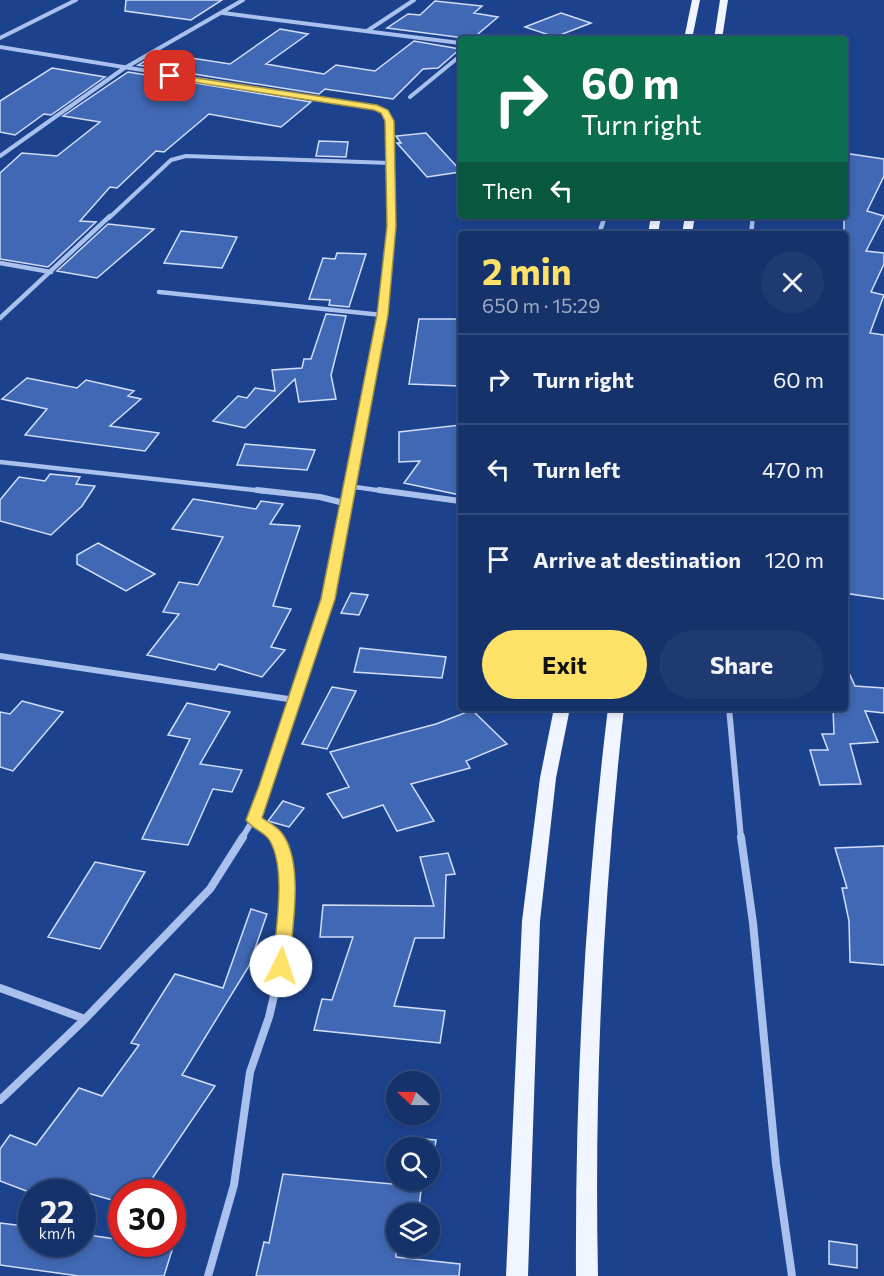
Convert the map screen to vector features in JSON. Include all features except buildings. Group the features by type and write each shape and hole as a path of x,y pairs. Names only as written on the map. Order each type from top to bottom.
{"main road":[{"path":"689,36 696,0"},
{"path":"718,36 724,0"},
{"path":"517,1276 531,921 548,778 561,711"},
{"path":"587,1276 585,1176 591,961 601,825 616,711"}],"street":[{"path":"0,38 76,0"},
{"path":"0,156 123,69 243,0"},
{"path":"367,32 414,0"},
{"path":"222,12 458,43"},
{"path":"0,47 123,69 377,108 385,112 389,121 392,226 382,315 344,503 328,599 296,700 253,820 210,889 85,1019 0,1100"},
{"path":"410,97 458,58"},
{"path":"0,318 171,160 186,156 390,164"},
{"path":"0,263 51,272"},
{"path":"159,292 382,315"},
{"path":"0,462 320,498 344,503"},
{"path":"348,486 458,501"},
{"path":"0,656 296,700"},
{"path":"729,711 742,848 753,923 776,1164 792,1276"},
{"path":"208,1276 234,1185 250,1072 269,1017 281,966 286,892 284,854 275,835 253,820"},
{"path":"0,988 85,1019"}],"route":[{"path":"170,76 377,108 385,112 389,121 392,226 382,315 328,599 267,786 253,820 275,835 284,854 286,892 281,966"}]}
